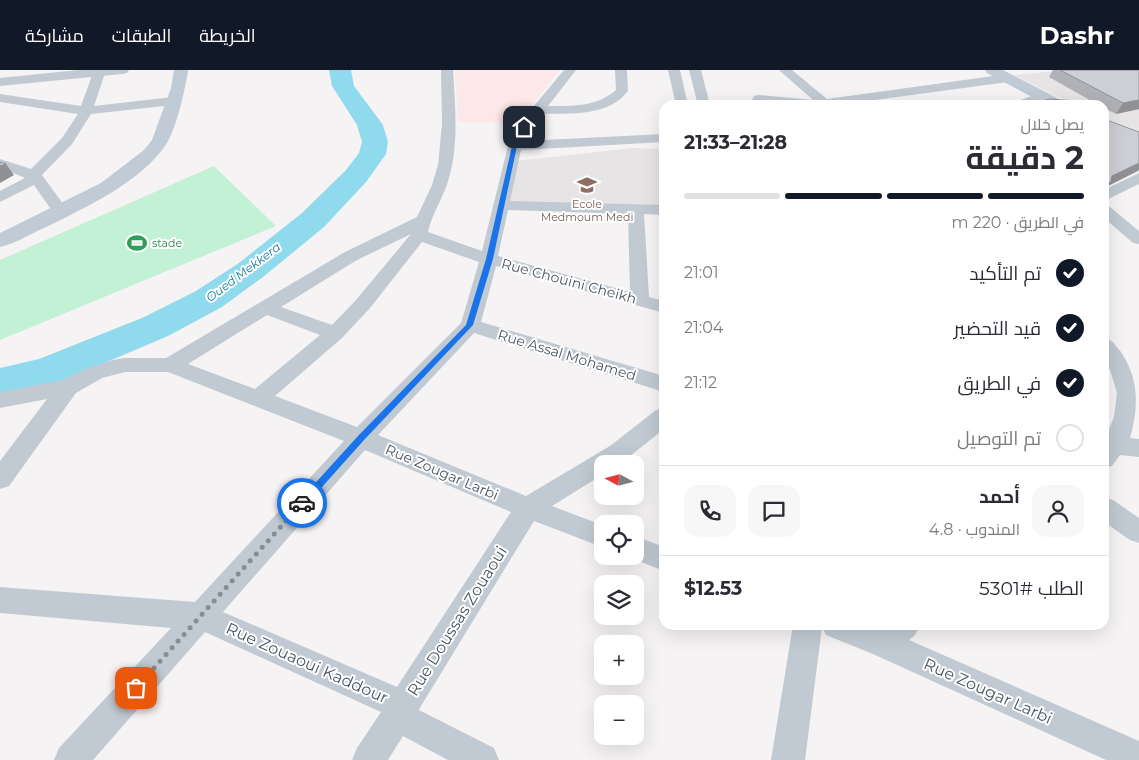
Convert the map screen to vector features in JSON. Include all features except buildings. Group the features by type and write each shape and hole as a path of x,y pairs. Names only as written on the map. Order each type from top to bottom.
{"main road":[{"path":"1003,73 1050,100"},
{"path":"0,241 62,212 108,187 150,154 160,141 181,84"}],"street":[{"path":"0,82 122,70"},
{"path":"259,398 335,332 374,292 420,228 442,179 449,141 447,70"},
{"path":"71,760 361,438 470,325 489,259 515,146 524,127 570,70"},
{"path":"539,110 583,109 608,102 622,91 621,70"},
{"path":"674,70 681,100"},
{"path":"695,70 703,100"},
{"path":"784,70 821,100"},
{"path":"0,197 35,177 68,141 87,111 100,71"},
{"path":"849,100 1003,73"},
{"path":"0,98 87,111 181,84"},
{"path":"1032,100 1042,96"},
{"path":"758,99 768,100"},
{"path":"515,146 659,138"},
{"path":"0,163 35,177 62,212"},
{"path":"1109,193 1139,178"},
{"path":"501,205 659,210"},
{"path":"636,209 640,301"},
{"path":"1109,214 1139,239"},
{"path":"0,400 68,387 95,373 113,367 125,365 170,365 351,256 398,234 420,228"},
{"name":"Rue Chouini Cheikh","path":"420,228 489,259 659,306"},
{"path":"266,308 335,332"},
{"name":"Rue Assal Mohamed","path":"470,325 659,382"},
{"path":"1109,352 1122,371 1127,390 1128,409 1110,452"},
{"name":"Rue Zougar Larbi","path":"170,365 361,438 528,508 594,533"},
{"path":"0,479 68,387"},
{"path":"528,508 618,454 659,420"},
{"path":"1110,452 1139,448"},
{"name":"Rue Doussas Zouaoui","path":"369,760 528,508"},
{"path":"1109,511 1139,532"},
{"path":"644,551 659,557"},
{"name":"Rue Zouaoui Kaddour","path":"0,600 200,616 401,711 482,760"},
{"path":"788,760 807,630"},
{"name":"Rue Zougar Larbi","path":"868,630 893,634 1139,758"}],"shaded area":[{"path":"455,70 560,70 517,123 458,122"},
{"path":"1069,70 1139,70 1139,131 1109,120 1109,100 1064,100 1014,75"},
{"name":"Ecole Medmoum Medi","path":"634,148 659,149 659,210 507,208 515,161"}],"green space":[{"name":"stade","path":"214,166 276,226 0,340 0,260"}],"waterway":[{"name":"Oued Mekkera","path":"0,383 48,371 155,327 209,299 251,270 313,220 356,176 372,154 375,142 370,125 343,86 340,70"}],"way so far":[{"path":"136,688 302,503"}],"place":[{"name":"Ecole Medmoum Medi","path":"587,185"},
{"name":"stade","path":"137,243"}],"route":[{"path":"302,503 361,438 470,325 489,259 515,146 524,127"}]}
